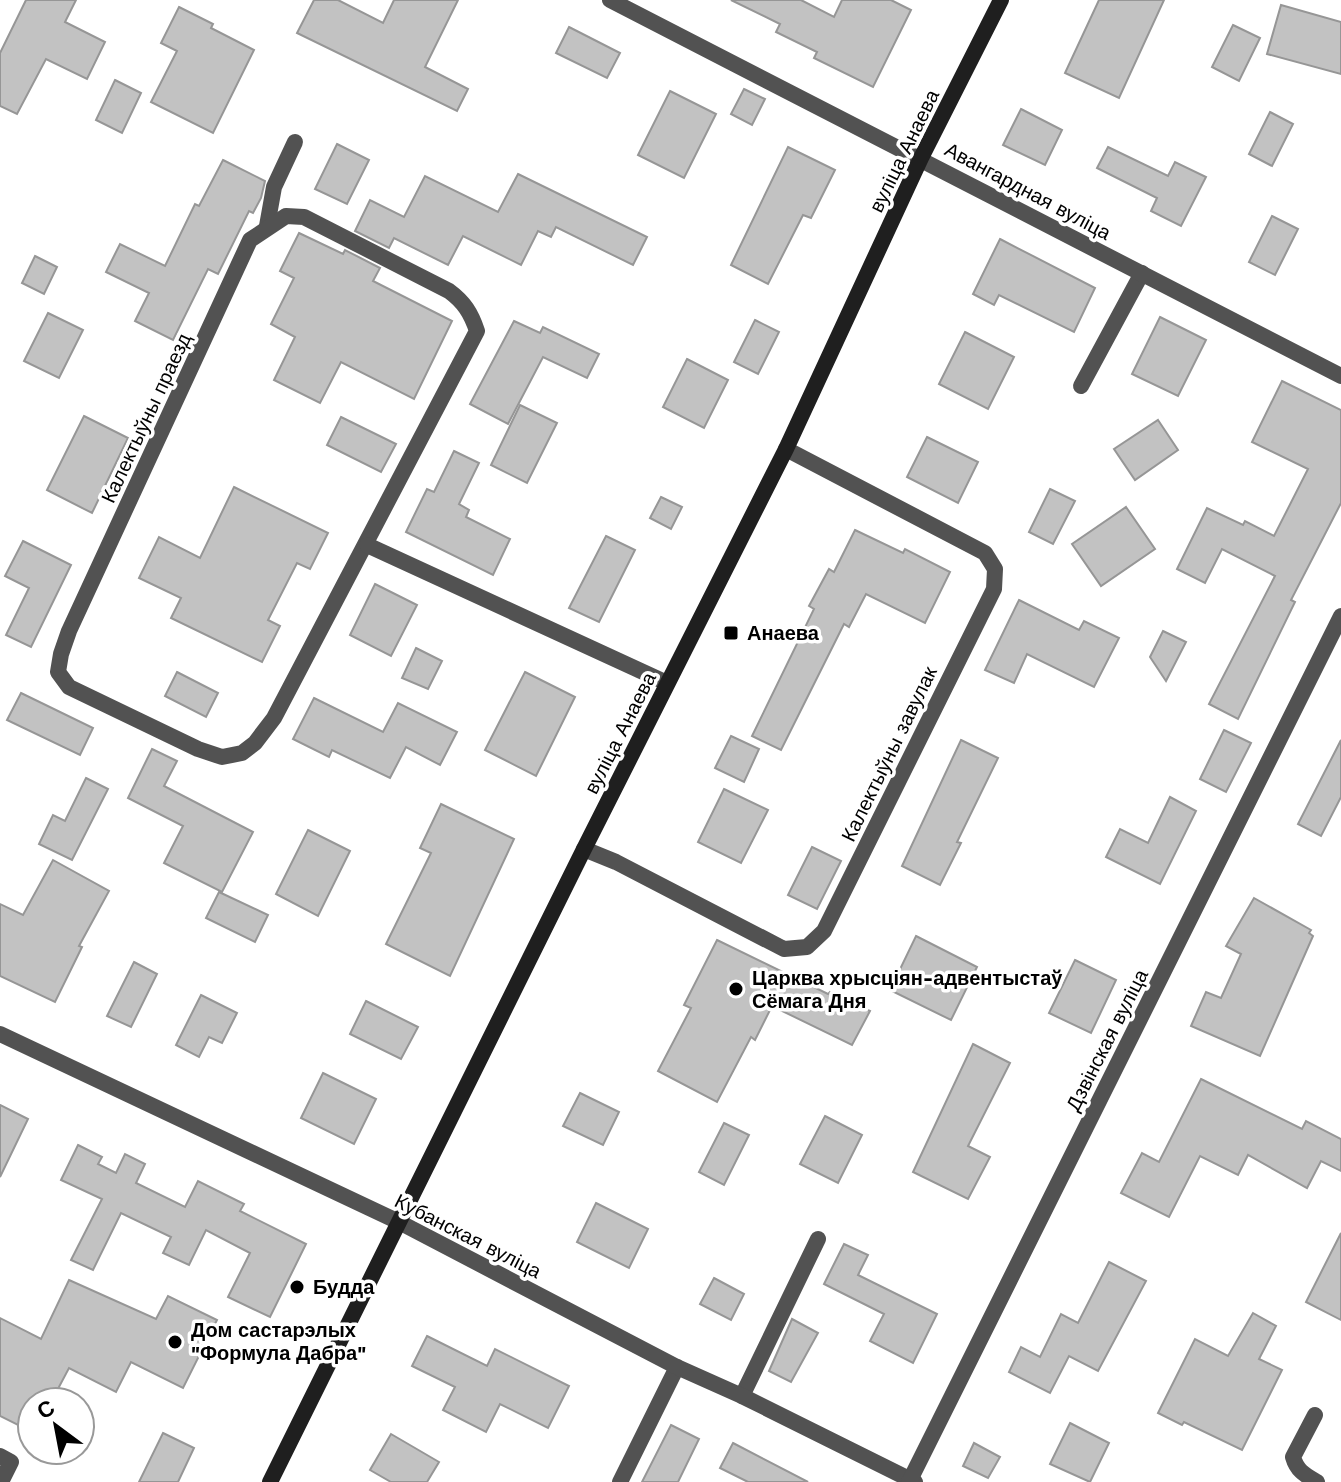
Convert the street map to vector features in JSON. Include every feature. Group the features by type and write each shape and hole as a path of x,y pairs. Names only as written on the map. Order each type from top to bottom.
{"street":[{"name":"Авангардная вуліца","path":"610,0 1341,376"},
{"name":"вуліца Анаева","path":"270,1482 786,449 921,158 1001,0"},
{"path":"267,226 274,187 295,142"},
{"name":"Калектыўны праезд","path":"286,216 304,217 449,291 470,312 477,331 274,718 255,743 242,753 222,757 198,749 69,687 58,672 69,631 250,240 267,226 286,216"},
{"path":"1081,386 1142,273"},
{"name":"Калектыўны завулак","path":"584,849 616,862 784,949 807,947 824,931 994,589 995,569 985,553 786,449"},
{"path":"367,545 667,683"},
{"name":"Дзвінская вуліца","path":"911,1481 1341,616"},
{"name":"Кубанская вуліца","path":"0,1034 399,1222 677,1367 911,1481"},
{"path":"742,1396 818,1239"},
{"path":"620,1482 677,1367"},
{"path":"1315,1415 1293,1457 1296,1467 1317,1482"},
{"path":"0,1456 11,1462 1,1482"}],"building":[{"path":"26,0 76,0 65,22 105,42 87,79 46,59 17,114 0,106 0,53"},
{"path":"314,0 338,0 383,23 394,0 458,0 425,67 468,89 457,111 297,33"},
{"path":"731,0 801,0 834,17 842,0 891,0 911,10 873,87 814,58 817,52 776,32 780,24"},
{"path":"1099,0 1164,0 1119,98 1065,73"},
{"path":"1281,5 1341,22 1341,74 1267,54"},
{"path":"179,7 254,50 213,133 151,102 177,51 161,43"},
{"path":"1233,25 1260,38 1239,81 1212,67"},
{"path":"569,27 620,53 607,78 556,53"},
{"path":"115,80 141,93 122,133 96,120"},
{"path":"744,89 765,99 752,125 731,114"},
{"path":"670,91 716,114 684,178 638,155"},
{"path":"1021,109 1062,130 1045,165 1003,145"},
{"path":"1270,112 1293,124 1272,166 1249,154"},
{"path":"337,144 369,160 347,204 315,189"},
{"path":"788,147 835,170 811,218 803,215 768,284 731,265"},
{"path":"1108,147 1168,176 1175,162 1206,177 1181,226 1151,211 1157,198 1097,168"},
{"path":"223,160 265,181 261,198 253,213 249,211 218,274 208,269 173,340 135,321 149,293 106,272 120,244 165,266 195,204 199,206"},
{"path":"518,174 647,237 633,265 556,227 551,237 538,231 521,265 463,236 448,265 394,238 389,248 355,231 370,200 404,217 425,176 498,212"},
{"path":"1272,216 1298,229 1275,275 1249,262"},
{"path":"299,233 343,254 345,250 380,268 373,281 452,321 414,399 341,362 320,403 274,380 295,337 271,324 294,278 280,271"},
{"path":"1000,239 1095,288 1074,332 999,295 994,305 973,294"},
{"path":"35,256 57,267 44,294 22,283"},
{"path":"48,313 83,330 59,378 24,361"},
{"path":"1160,317 1206,340 1178,396 1132,374"},
{"path":"755,320 779,332 758,374 734,362"},
{"path":"514,321 540,333 543,327 599,354 587,378 543,357 508,424 470,404"},
{"path":"965,332 1014,357 988,409 939,384"},
{"path":"687,359 728,380 704,428 663,407"},
{"path":"1282,381 1341,410 1341,503 1291,600 1295,602 1238,719 1209,704 1275,576 1222,549 1205,583 1177,569 1207,508 1243,525 1245,521 1274,536 1308,469 1252,442"},
{"path":"520,405 557,423 527,483 491,465"},
{"path":"84,416 128,438 92,513 47,490"},
{"path":"341,417 396,444 381,472 327,445"},
{"path":"1158,420 1178,450 1135,480 1114,449"},
{"path":"927,437 978,462 958,503 907,477"},
{"path":"454,451 479,463 459,504 469,510 466,517 510,539 493,575 406,532 427,489 434,492"},
{"path":"234,487 328,533 310,569 297,563 268,620 280,626 262,662 171,618 181,598 139,578 159,537 200,558"},
{"path":"1050,489 1075,501 1053,544 1029,532"},
{"path":"661,497 682,507 671,529 650,518"},
{"path":"1126,507 1155,549 1101,586 1072,544"},
{"path":"855,530 903,553 905,549 950,572 925,623 866,594 849,627 844,624 781,750 752,736 814,609 809,606 829,569 834,572"},
{"path":"606,536 635,550 599,622 569,608"},
{"path":"23,541 71,565 31,647 6,635 29,588 5,576"},
{"path":"375,584 417,605 391,656 350,635"},
{"path":"1019,600 1079,630 1084,621 1119,638 1094,687 1027,654 1014,683 985,670"},
{"path":"1163,631 1186,642 1166,681 1150,657"},
{"path":"416,648 442,661 428,689 402,678"},
{"path":"177,672 218,693 206,717 165,696"},
{"path":"525,672 575,697 536,776 485,750"},
{"path":"21,693 93,728 80,755 7,720"},
{"path":"314,698 383,732 398,703 457,732 440,765 406,747 390,778 332,750 329,757 293,739"},
{"path":"1224,730 1251,743 1226,792 1200,779"},
{"path":"731,736 759,749 744,782 715,768"},
{"path":"961,740 998,758 940,885 902,866"},
{"path":"1341,740 1341,797 1321,836 1298,824"},
{"path":"152,749 177,761 164,786 253,832 222,892 164,863 183,826 128,798"},
{"path":"86,778 108,789 72,860 39,844 53,815 65,821"},
{"path":"724,789 768,810 741,863 698,842"},
{"path":"1170,797 1196,811 1160,884 1106,857 1120,829 1148,843"},
{"path":"441,804 514,839 450,976 386,944 431,853 420,848"},
{"path":"308,830 350,851 318,916 276,894"},
{"path":"812,847 841,861 817,909 788,895"},
{"path":"53,860 109,891 79,946 82,947 55,1002 0,976 0,904 23,915"},
{"path":"219,892 268,915 255,942 206,918"},
{"path":"1254,898 1311,930 1309,933 1313,936 1260,1056 1191,1026 1206,992 1221,998 1241,954 1226,946"},
{"path":"916,936 977,967 951,1020 890,990"},
{"path":"717,940 870,1011 852,1045 772,1006 755,1040 751,1037 717,1102 658,1071 691,1008 684,1005"},
{"path":"1075,960 1116,980 1091,1033 1049,1013"},
{"path":"134,962 157,974 131,1027 107,1016"},
{"path":"201,995 237,1013 222,1043 209,1037 199,1057 176,1045"},
{"path":"366,1001 418,1027 401,1059 350,1034"},
{"path":"973,1044 1010,1063 968,1146 990,1157 968,1199 913,1172"},
{"path":"323,1073 376,1099 354,1144 301,1118"},
{"path":"1201,1079 1302,1129 1306,1121 1341,1139 1341,1171 1321,1161 1307,1188 1248,1155 1238,1175 1200,1156 1169,1217 1121,1193 1142,1153 1159,1162"},
{"path":"580,1093 619,1112 603,1145 563,1126"},
{"path":"0,1105 28,1119 0,1177"},
{"path":"825,1116 862,1135 838,1183 800,1164"},
{"path":"724,1123 749,1135 724,1185 699,1172"},
{"path":"78,1145 102,1157 98,1164 116,1173 125,1154 145,1164 136,1183 185,1207 198,1181 244,1204 240,1211 306,1244 270,1317 228,1297 250,1253 206,1230 189,1265 163,1253 171,1237 121,1213 93,1270 71,1260 102,1199 61,1180"},
{"path":"596,1203 648,1229 629,1268 577,1242"},
{"path":"1341,1233 1341,1320 1306,1302"},
{"path":"844,1244 868,1255 858,1275 937,1314 913,1363 870,1341 884,1314 824,1284"},
{"path":"1109,1262 1146,1281 1098,1371 1069,1356 1050,1393 1009,1372 1021,1347 1040,1357 1061,1314 1078,1323"},
{"path":"714,1278 744,1294 731,1320 700,1304"},
{"path":"69,1280 156,1319 168,1296 217,1320 183,1388 131,1362 116,1392 69,1368 59,1386 16,1386 16,1424 0,1416 0,1318 41,1339"},
{"path":"1253,1313 1276,1326 1259,1359 1282,1370 1242,1450 1158,1413 1195,1339 1228,1356"},
{"path":"792,1319 818,1333 791,1382 769,1371"},
{"path":"427,1336 487,1366 495,1349 569,1386 548,1428 500,1404 486,1432 443,1410 455,1387 412,1366"},
{"path":"1070,1423 1109,1443 1090,1482 1050,1464"},
{"path":"671,1425 699,1439 678,1482 642,1482"},
{"path":"163,1433 194,1448 178,1482 139,1482"},
{"path":"391,1434 439,1462 427,1482 391,1482 370,1470"},
{"path":"733,1443 808,1482 748,1482 720,1468"},
{"path":"974,1443 1000,1457 988,1478 963,1466"}],"place":[{"name":"Анаева","path":"731,633"},
{"name":"Царква хрысціян-адвентыстаў Сёмага Дня","path":"736,989"},
{"name":"Будда","path":"297,1287"},
{"name":"Дом састарэлых \"Формула Дабра\"","path":"175,1342"}]}
